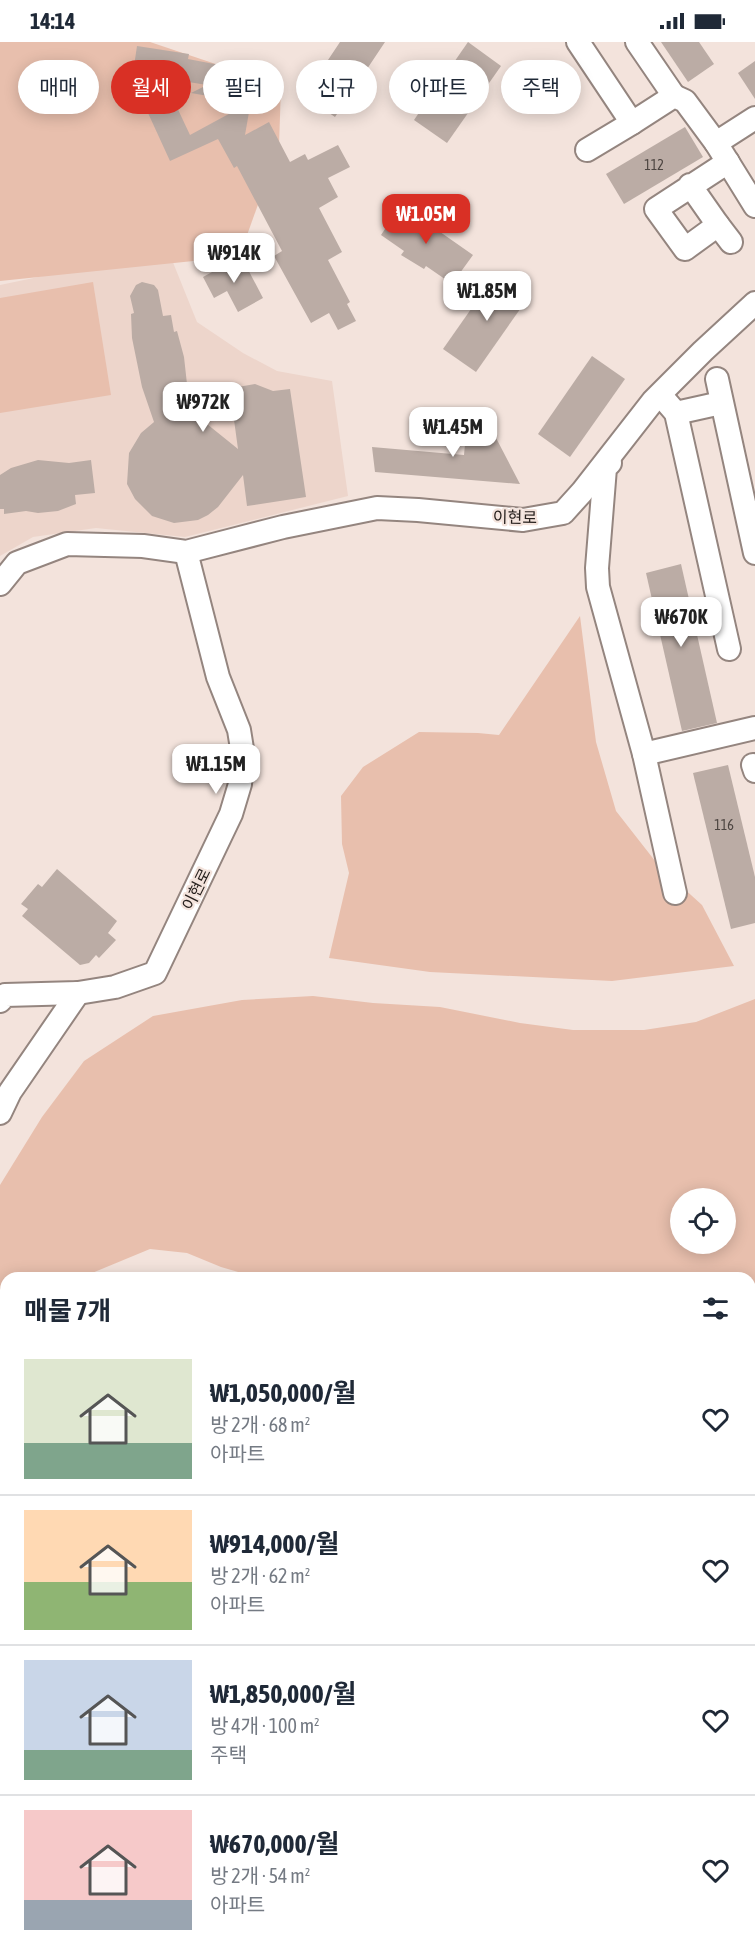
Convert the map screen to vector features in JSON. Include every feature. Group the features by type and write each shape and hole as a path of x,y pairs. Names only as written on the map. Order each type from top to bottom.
{"street":[{"path":"578,42 632,123"},
{"path":"637,42 674,96 686,101 722,152 755,206"},
{"path":"588,150 674,96"},
{"path":"690,185 725,233 685,249 656,209 690,185 755,118"},
{"path":"675,894 644,754 598,587 597,568 605,468 669,405 755,305"},
{"name":"이현로","path":"0,584 17,563 67,544 143,546 186,552 283,527 377,508 524,520 563,513 582,492 652,401 755,305"},
{"path":"717,378 755,553"},
{"path":"669,405 721,403"},
{"path":"669,405 729,650"},
{"name":"이현로","path":"78,993 115,987 155,974 231,814 240,784 243,755 239,730 218,677 186,552"},
{"path":"644,754 755,728"},
{"path":"0,1001 4,995 78,993"},
{"path":"0,1113 10,1092 78,993"}],"shaded area":[{"path":"0,42 150,42 204,60 203,114 280,114 279,146 246,238 203,260 0,281"},
{"path":"168,250 197,322 243,353 277,371 332,381 348,496 185,537 96,528 33,537 0,556 0,285"},
{"path":"93,282 111,395 0,413 0,298"},
{"path":"580,616 596,742 616,811 659,866 702,905 734,966 612,981 430,972 329,958 349,873 342,844 341,796 363,767 419,732 499,735"},
{"path":"313,996 440,1007 520,1023 573,1030 644,1030 696,1022 755,999 755,1272 238,1272 187,1253 150,1249 94,1272 0,1272 0,1185 42,1117 84,1061 153,1016 242,1000"}],"building":[{"path":"340,42 385,42 373,60 328,60"},
{"path":"468,42 501,66 489,83 489,60 456,60"},
{"path":"661,42 699,42 714,64 688,82"},
{"path":"137,46 189,54 188,59 203,62 203,84 191,82 191,60 135,60"},
{"path":"755,61 755,99 738,73"},
{"path":"203,87 203,95 191,93"},
{"path":"148,114 180,114 190,135 229,114 249,114 245,135 269,122 290,162 305,154 308,160 338,145 350,167 328,178 338,197 319,208 342,252 328,260 350,302 347,304 356,321 338,330 329,313 311,323 274,256 282,251 237,166 234,168 218,139 170,161"},
{"path":"418,114 467,114 447,143 414,120"},
{"path":"685,127 703,157 624,204 606,174"},
{"path":"401,205 435,226 433,227 473,255 452,284 426,266 424,269 401,255 404,251 381,235"},
{"path":"241,256 263,298 238,312 227,291 214,298 203,277"},
{"path":"497,272 530,295 476,372 443,349"},
{"path":"142,282 154,285 158,290 163,316 171,315 174,332 177,331 184,357 187,384 185,384 191,417 207,424 238,449 231,398 240,396 238,387 255,384 273,391 290,389 306,497 247,506 243,475 218,507 208,515 198,520 174,523 152,516 135,499 127,484 129,453 141,433 154,422 142,387 132,338 131,314 134,313 130,296 136,285"},
{"path":"592,356 625,379 570,457 538,434"},
{"path":"468,412 483,413 520,484 375,472 372,447 464,455"},
{"path":"38,460 69,463 91,460 95,493 75,495 76,504 58,511 4,514 4,509 0,509 0,475 11,468"},
{"path":"681,564 717,723 682,731 646,573"},
{"path":"728,765 755,877 755,923 731,929 693,773"},
{"path":"57,869 117,921 108,933 116,940 99,958 96,955 89,963 80,965 22,916 28,909 21,904 38,884 42,887"}]}
